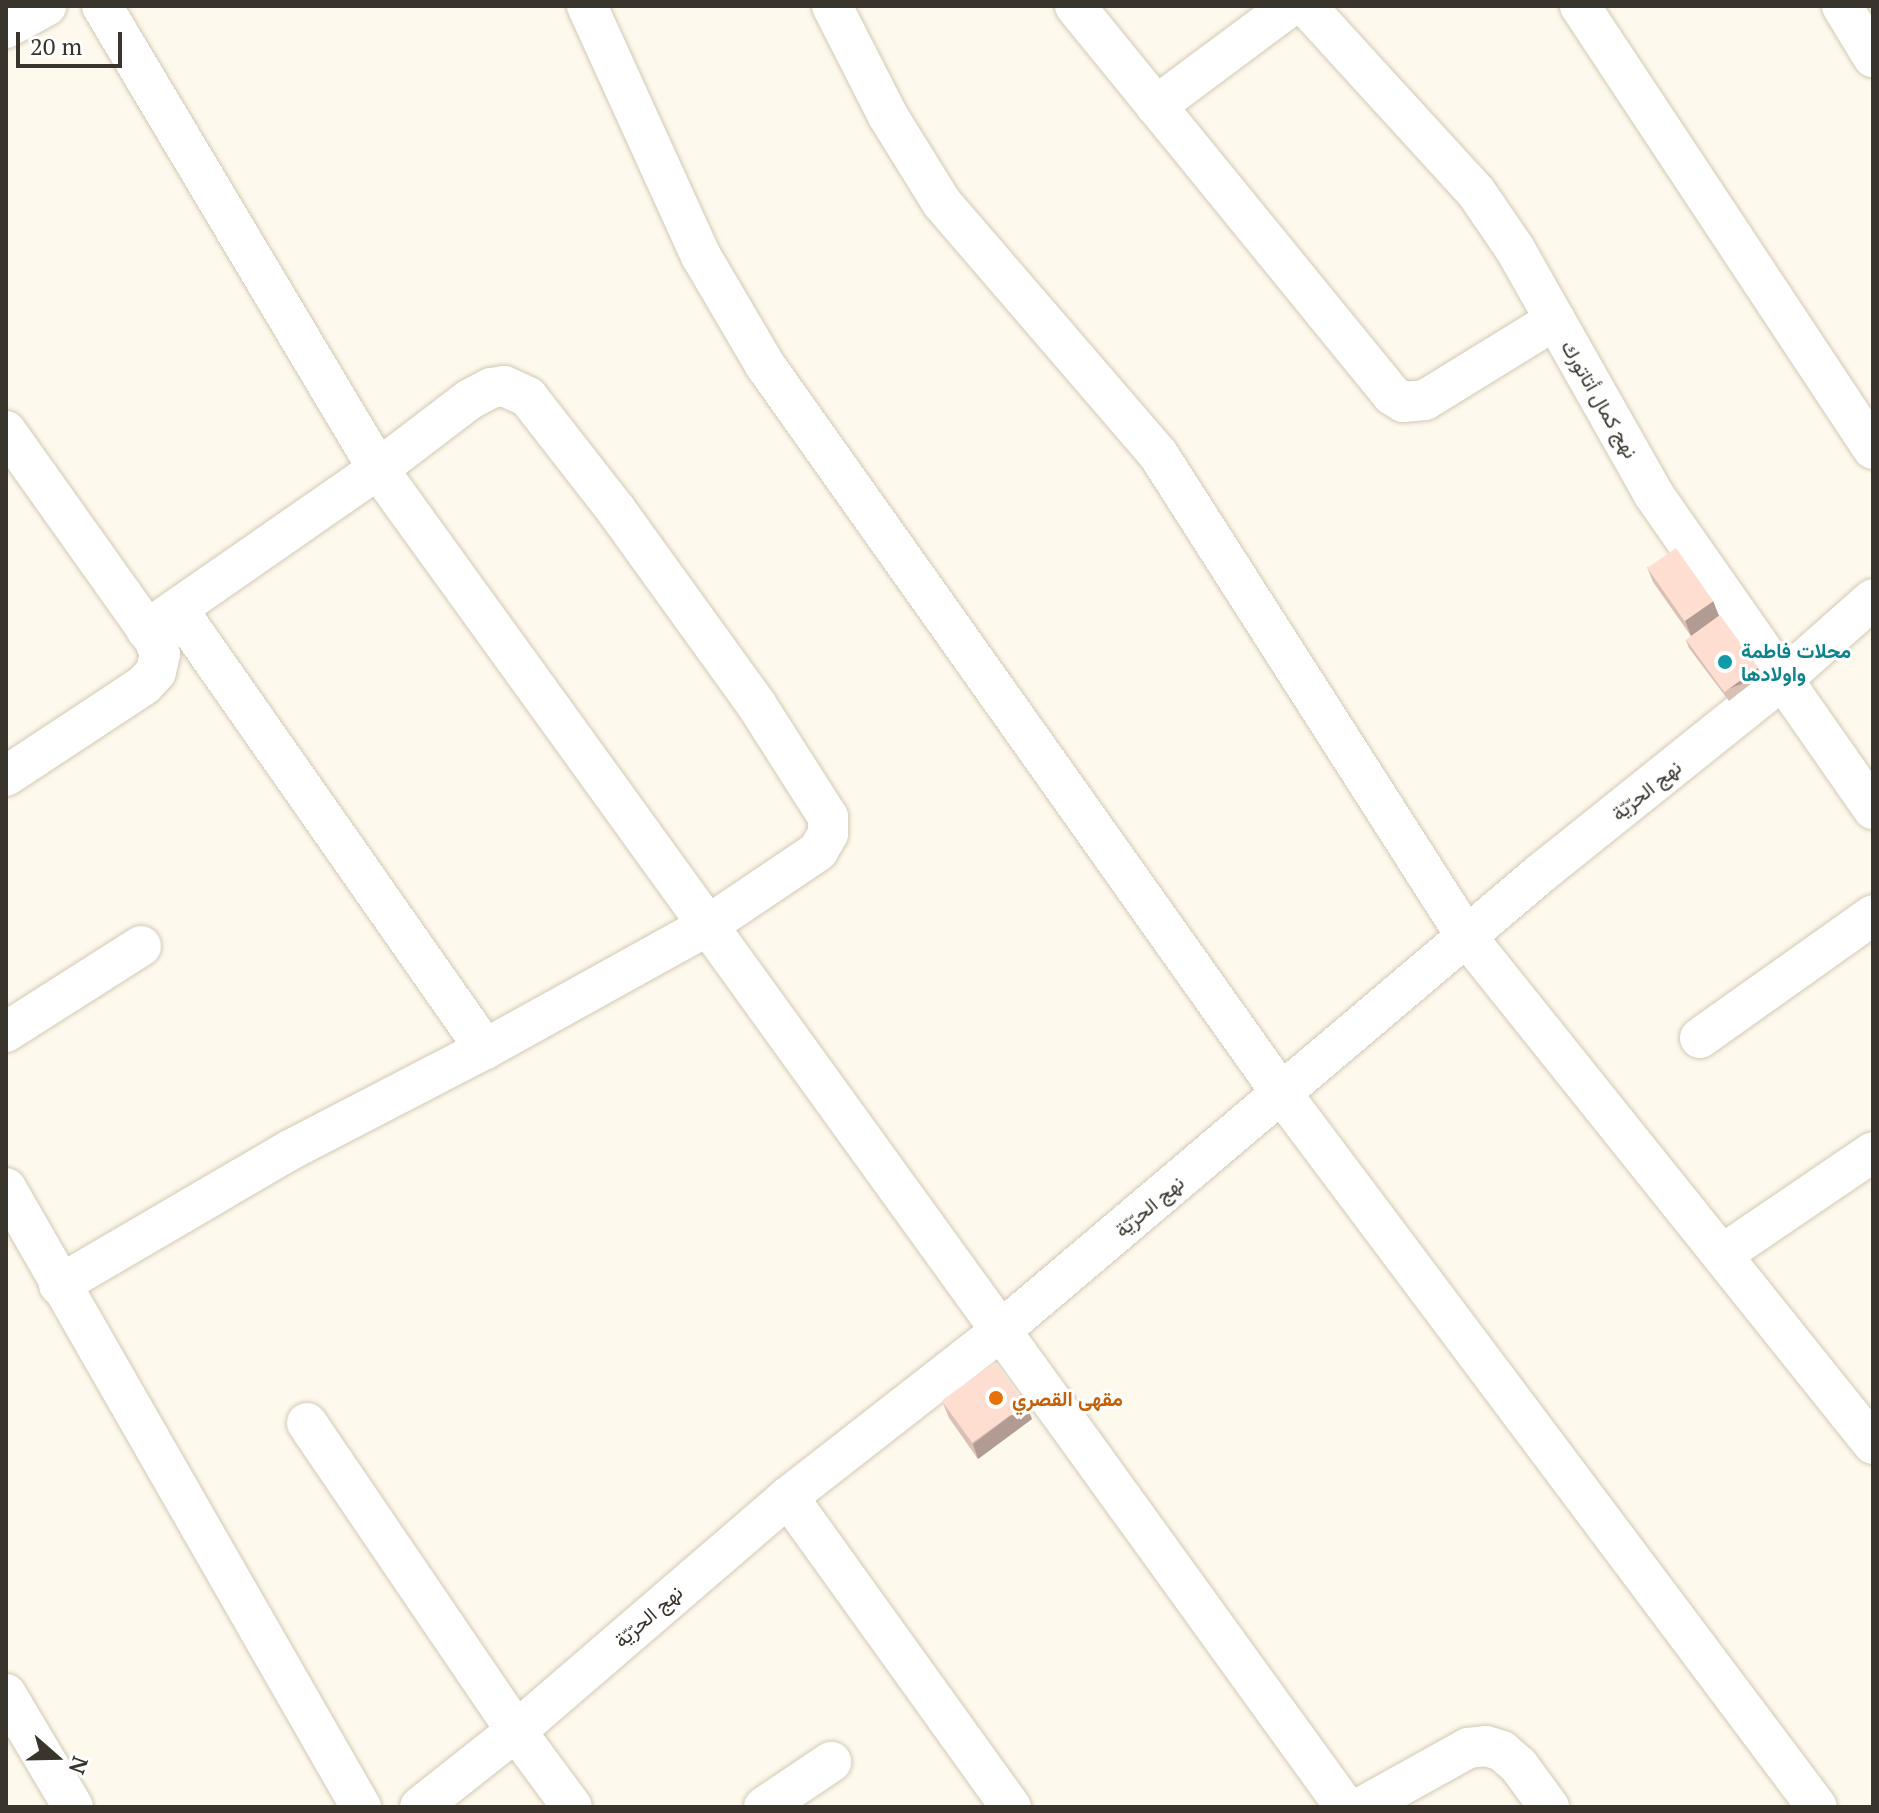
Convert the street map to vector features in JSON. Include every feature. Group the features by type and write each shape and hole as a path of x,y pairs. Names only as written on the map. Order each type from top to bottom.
{"street":[{"path":"6,28 46,6"},
{"path":"102,6 378,469 1345,1807"},
{"path":"587,6 701,256 765,365 1282,1094 1817,1807"},
{"path":"832,6 888,116 942,203 1158,454 1466,936 1873,1444"},
{"path":"1075,6 1377,381 1403,402 1425,400 1555,320"},
{"path":"1156,106 1290,6"},
{"name":"نهج كمال أتاتورك","path":"1306,6 1476,192 1515,249 1654,495 1873,809"},
{"path":"1580,6 1873,449"},
{"path":"1842,6 1873,57"},
{"path":"59,1285 290,1150 485,1049 707,926 818,851 828,834 828,817 756,704 691,613 528,397 504,386 491,388 470,399 378,469 162,620"},
{"path":"6,431 162,620 485,1049"},
{"name":"نهج الحرّيّة","path":"420,1807 516,1731 788,1497 999,1332 1466,936 1783,679 1873,599"},
{"path":"6,776 153,676 160,654 162,620"},
{"path":"1700,1038 1873,915"},
{"path":"6,1032 141,946"},
{"path":"1723,1254 1873,1152"},
{"path":"6,1188 361,1807"},
{"path":"307,1423 516,1731 572,1807"},
{"path":"788,1497 1011,1807"},
{"path":"6,1694 73,1807"},
{"path":"1362,1807 1468,1748 1486,1746 1502,1751 1519,1766 1549,1807"},
{"path":"764,1807 831,1762"}],"building":[{"path":"1676,548 1713,601 1685,621 1647,568"},
{"name":"محلات فاطمة واولادها","path":"1720,615 1758,668 1724,692 1686,640"},
{"name":"مقهى القصري","path":"995,1362 1026,1404 972,1443 942,1401"}],"place":[{"name":"محلات فاطمة واولادها","path":"1725,662"},
{"name":"مقهى القصري","path":"996,1398"}]}
